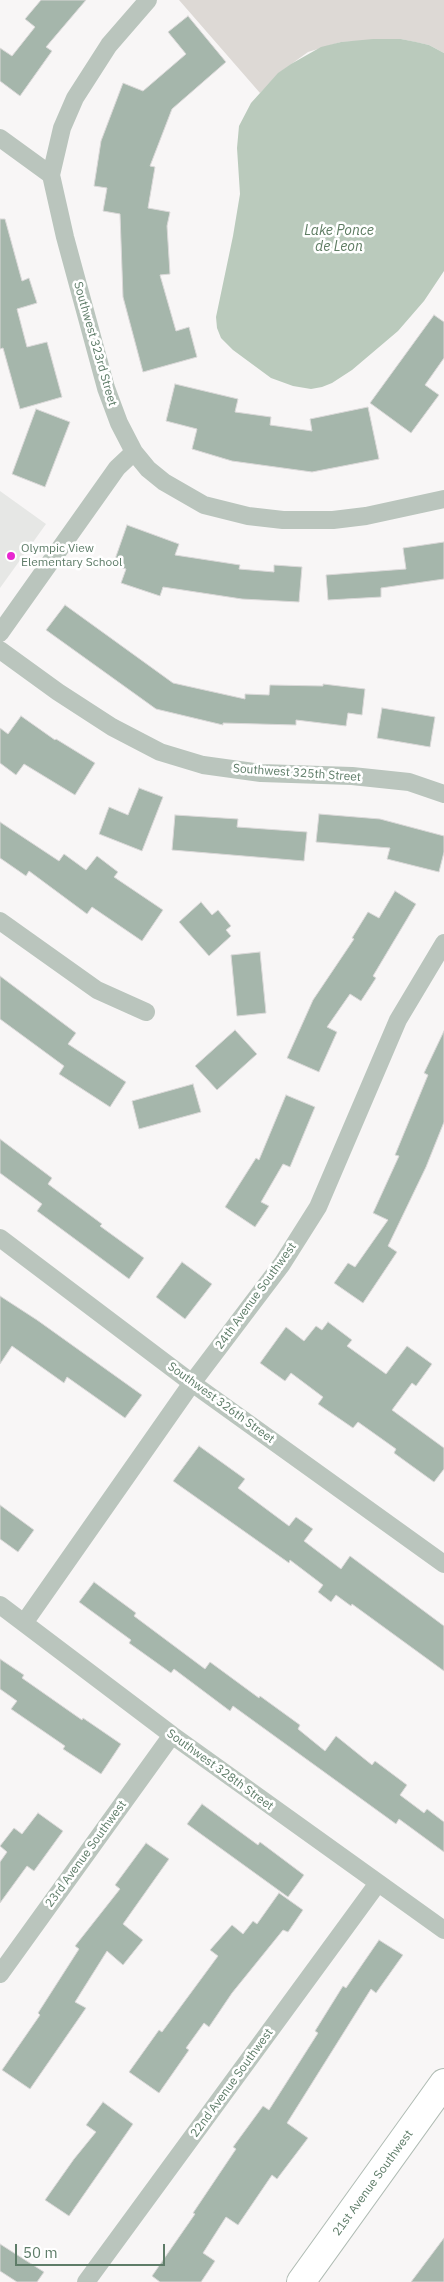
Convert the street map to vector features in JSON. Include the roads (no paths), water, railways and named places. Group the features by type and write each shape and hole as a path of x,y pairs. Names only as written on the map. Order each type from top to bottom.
{"main road":[{"name":"21st Avenue Southwest","path":"301,2282 444,2083"}],"street":[{"path":"0,138 52,175 62,128 75,98 108,45 148,0"},
{"name":"Southwest 323rd Street","path":"52,175 65,237 106,388 119,423 134,452 148,468 184,494 204,505 248,516 283,520 333,520 366,516 444,499"},
{"path":"0,633 117,468 134,452"},
{"name":"Southwest 325th Street","path":"0,650 58,692 112,727 160,752 203,765 262,773 352,776 409,782 444,794"},
{"path":"0,921 97,990 146,1012"},
{"name":"24th Avenue Southwest","path":"24,1623 192,1383 282,1264 318,1207 398,1020 444,943"},
{"name":"Southwest 326th Street","path":"0,1238 192,1383 444,1564"},
{"name":"Southwest 328th Street","path":"0,1605 172,1735 444,1930"},
{"name":"23rd Avenue Southwest","path":"0,1974 172,1735"},
{"name":"22nd Avenue Southwest","path":"86,2282 378,1883"}],"water":[{"name":"Lake Ponce de Leon","path":"401,39 429,45 444,53 444,271 424,301 398,331 352,370 322,387 311,389 293,386 271,378 233,350 221,338 217,328 216,317 240,194 237,148 239,126 251,103 278,73 291,64 321,47 341,42"}],"place":[{"name":"Olympic View Elementary School","path":"11,556"}]}
